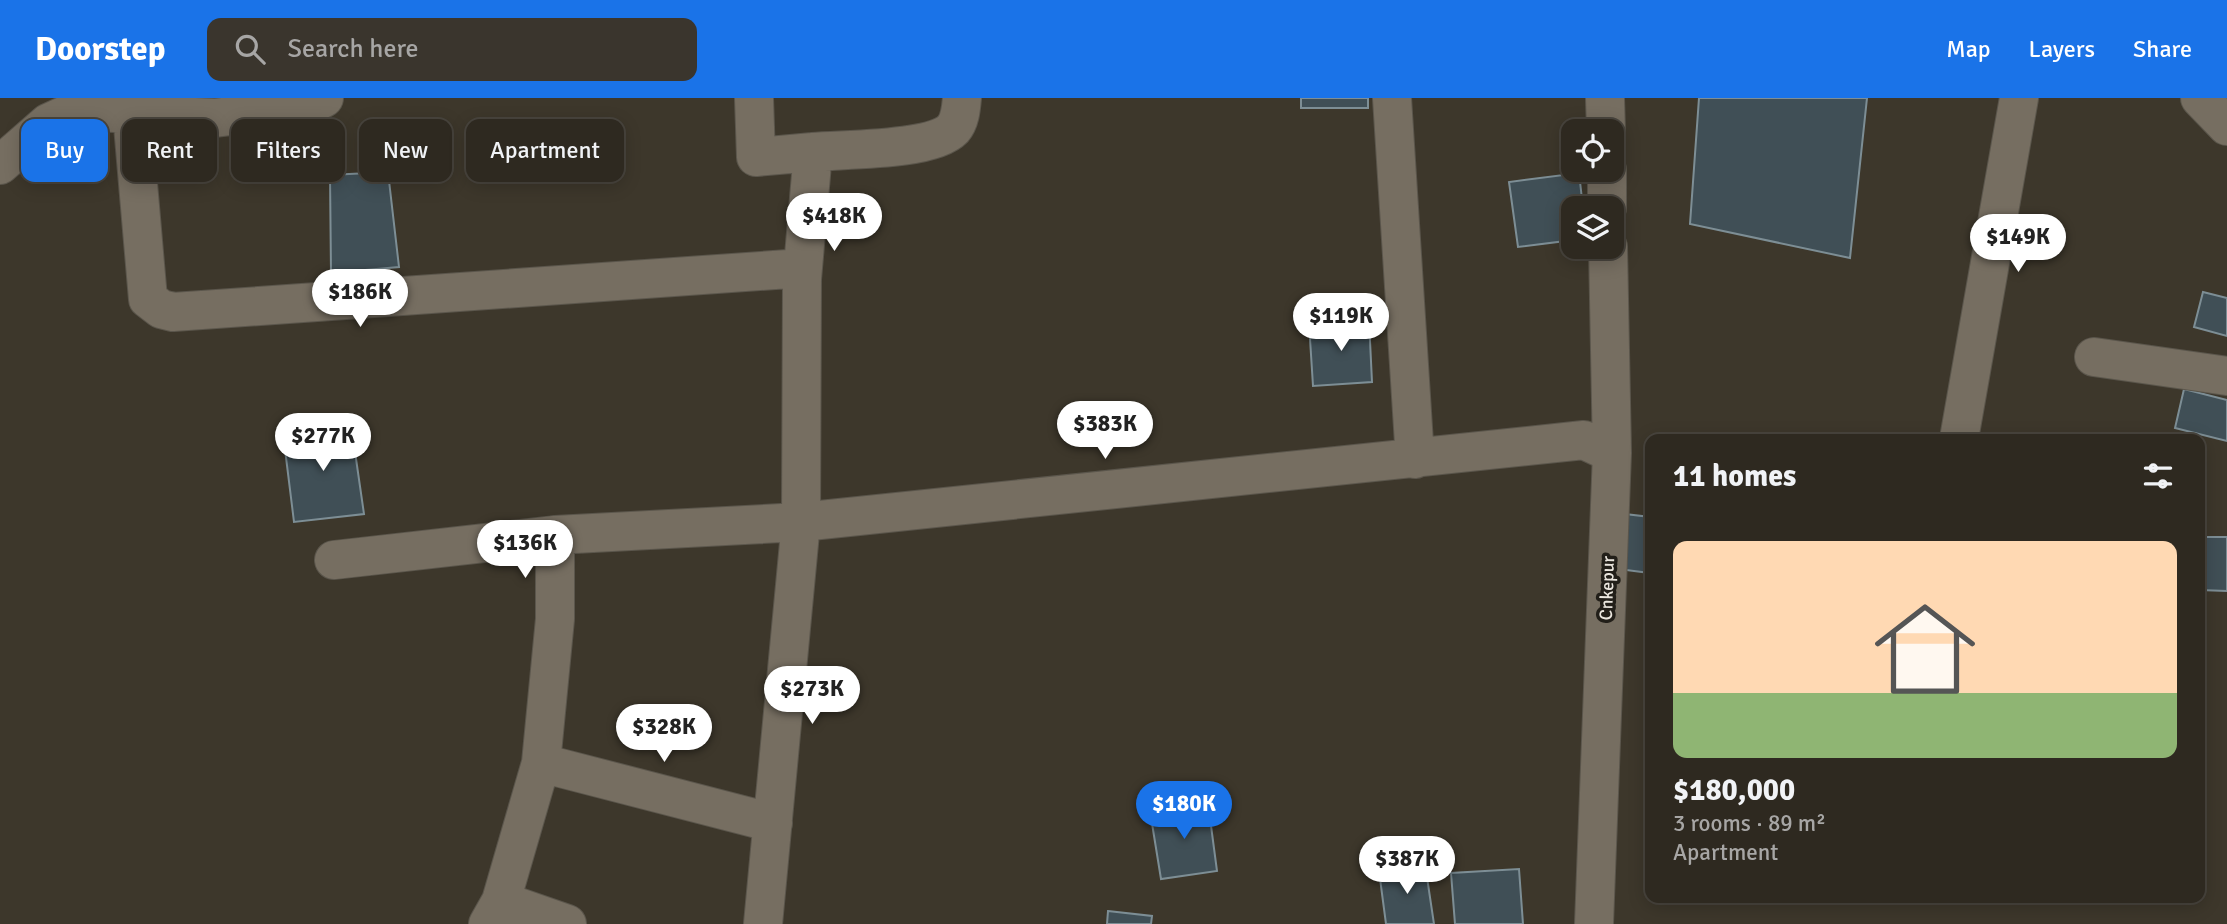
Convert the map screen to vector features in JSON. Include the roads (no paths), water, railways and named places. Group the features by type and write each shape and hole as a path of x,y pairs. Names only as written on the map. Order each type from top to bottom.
{"street":[{"path":"0,165 48,123 74,111 215,118 309,106 324,98"},
{"path":"754,98 755,157 928,142 954,127 961,111 962,98"},
{"path":"1392,98 1415,459"},
{"path":"1605,98 1606,119"},
{"path":"1960,434 2019,98"},
{"path":"2200,98 2227,126"},
{"path":"132,114 148,299 161,309 200,310 803,268"},
{"path":"763,924 801,522 803,268 813,152"},
{"name":"Cnkepur","path":"1594,924 1612,453 1608,259"},
{"path":"2094,356 2227,376"},
{"path":"334,560 555,535 801,522 1584,440 1612,453"},
{"path":"555,535 555,619 541,763 494,913 567,924"},
{"path":"541,763 773,823"}]}
